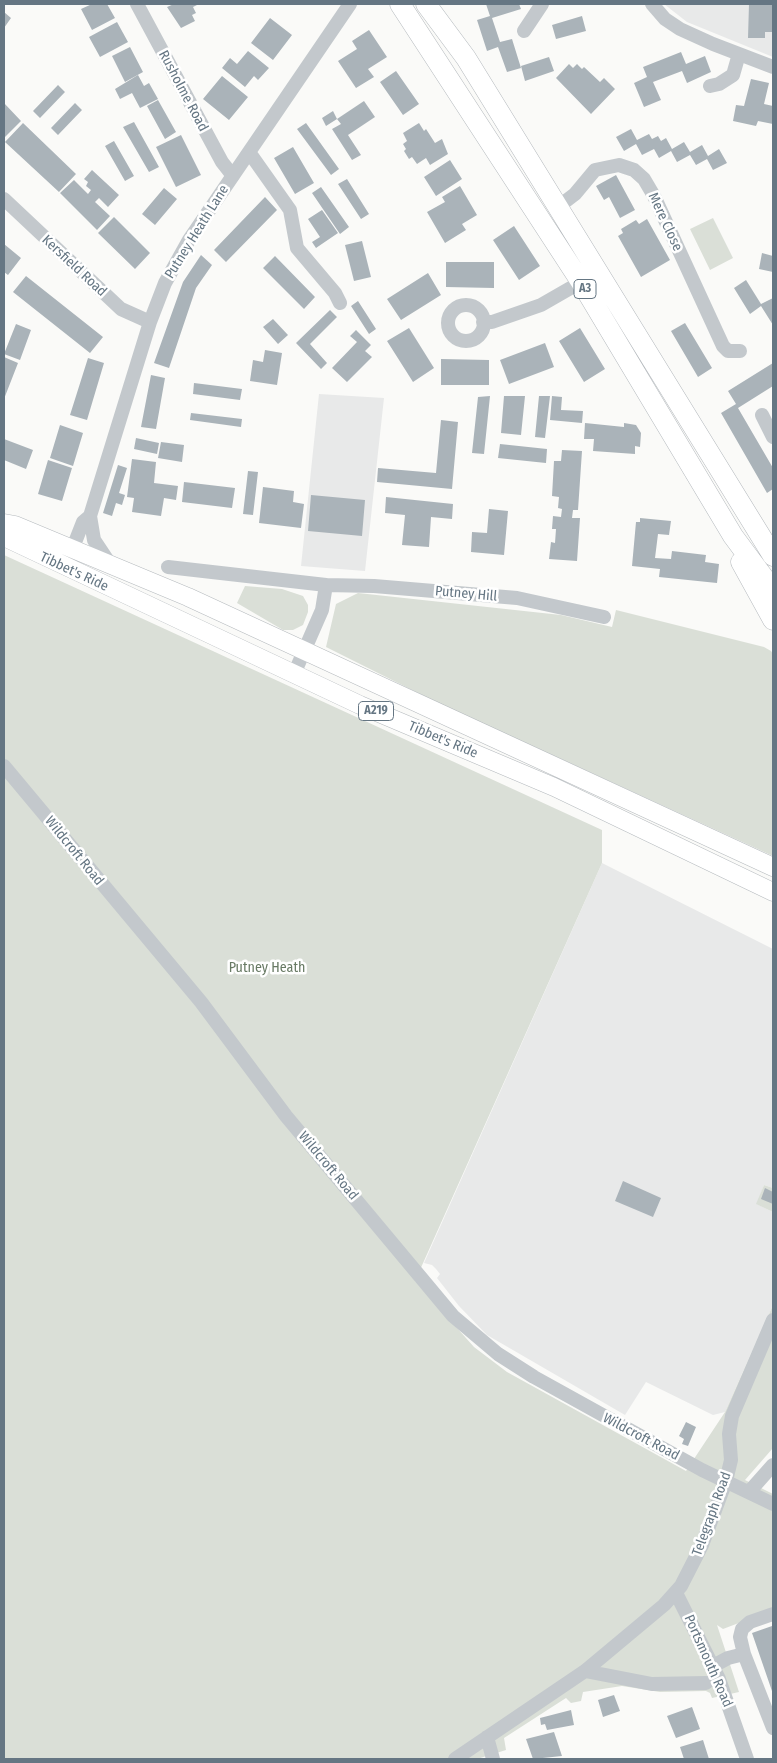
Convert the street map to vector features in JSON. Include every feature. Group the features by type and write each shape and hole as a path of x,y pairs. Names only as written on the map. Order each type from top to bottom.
{"highway":[{"name":"A3","path":"400,4 581,282 733,536 773,590"},
{"name":"A3","path":"426,4 466,58 770,549"},
{"name":"A3","path":"733,536 742,566 773,620"}],"main road":[{"name":"Tibbet's Ride","path":"4,523 15,525 110,564 306,651 773,867"},
{"name":"Tibbet's Ride","path":"4,537 294,674 554,787 773,892"}],"street":[{"name":"Rusholme Road","path":"136,4 222,162 233,176"},
{"path":"524,31 542,4"},
{"path":"652,4 665,19 680,29 773,67"},
{"name":"Putney Heath Lane","path":"110,564 94,540 90,516 150,322 165,283 189,240 349,5"},
{"path":"710,86 719,84 733,75 738,54"},
{"path":"249,152 290,210 297,248 340,303"},
{"name":"Mere Close","path":"558,207 575,194 595,170 619,165 634,170 644,179 654,196 723,346 728,351 740,351"},
{"name":"Kersfield Road","path":"4,199 121,309 150,322"},
{"path":"483,322 492,322 541,305 581,282"},
{"path":"762,415 773,437"},
{"name":"Putney Heath Lane","path":"72,550 83,522 90,516"},
{"name":"Putney Hill","path":"168,567 326,585 374,586 517,598 604,617"},
{"path":"294,674 306,651 322,610 326,585"},
{"name":"Wildcroft Road","path":"4,766 201,1002 286,1116 453,1316 498,1354 534,1377 598,1414 773,1504"},
{"name":"Telegraph Road","path":"455,1759 585,1671 676,1593 692,1570 726,1481 731,1460 729,1434 732,1416 773,1320"},
{"path":"749,1492 773,1465"},
{"name":"Portsmouth Road","path":"676,1593 713,1666 747,1759"},
{"path":"773,1614 756,1619 742,1629 740,1637 744,1654 773,1728"},
{"path":"713,1666 728,1658 744,1654"},
{"path":"585,1671 652,1684 706,1683"},
{"path":"487,1737 493,1759"}],"shaded area":[{"path":"664,4 773,4 773,57 687,22"},
{"path":"319,394 384,398 365,571 301,566"},
{"path":"602,863 773,949 773,1188 764,1185 757,1204 773,1212 773,1305 725,1412 713,1415 646,1382 625,1415 487,1335 459,1306 437,1278 440,1274 436,1269 432,1265 424,1263"}],"green space":[{"path":"713,218 733,258 710,270 690,229"},
{"name":"Putney Heath","path":"4,555 602,830 602,863 415,1281 474,1347 507,1372 686,1471 725,1412 773,1305 773,1448 745,1480 773,1494 773,1610 723,1629 717,1625 739,1692 712,1698 710,1693 706,1691 660,1692 622,1686 583,1692 581,1701 571,1703 566,1698 504,1738 506,1750 477,1759 4,1759"},
{"path":"245,586 282,589 303,596 308,605 308,612 303,625 293,630 283,630 237,603"},
{"path":"358,593 561,615 612,627 616,610 764,647 771,651 773,654 773,856 432,700 326,647 336,604"},
{"path":"764,1185 773,1188 773,1212 756,1204"}],"building":[{"path":"92,4 107,4 115,18 92,30 81,9"},
{"path":"174,4 199,4 193,7 196,13 192,15 195,21 181,28 167,7"},
{"path":"486,4 519,4 521,9 492,18 500,42 512,39 521,68 507,72 498,47 487,51 477,20 490,16"},
{"path":"749,4 773,4 773,32 765,32 765,38 748,38"},
{"path":"4,12 11,18 4,28"},
{"path":"582,16 586,31 556,39 552,25"},
{"path":"270,18 292,35 273,60 251,43"},
{"path":"117,22 128,42 100,57 89,37"},
{"path":"369,30 387,57 368,69 374,77 356,88 338,61 357,49 352,41"},
{"path":"130,47 143,72 125,82 112,56"},
{"path":"248,51 269,68 258,80 254,76 245,87 222,68 230,58 237,64"},
{"path":"681,52 686,64 705,56 711,72 687,83 682,71 653,82 661,100 644,107 634,83 647,77 643,67"},
{"path":"549,57 554,71 525,81 521,66"},
{"path":"569,64 573,68 577,64 582,69 584,67 600,82 604,78 615,89 591,114 556,78"},
{"path":"396,71 419,104 403,115 380,82"},
{"path":"138,75 144,86 149,83 158,99 140,108 132,93 120,99 115,89"},
{"path":"222,76 248,97 229,120 203,99"},
{"path":"751,79 769,83 764,104 773,106 773,124 758,121 756,126 733,121 736,105 744,106"},
{"path":"58,85 65,92 40,118 33,111"},
{"path":"158,100 176,132 165,139 147,106"},
{"path":"364,101 375,117 348,135 361,155 352,160 332,129 341,124 337,119"},
{"path":"4,103 21,121 4,138"},
{"path":"75,103 82,110 58,135 51,128"},
{"path":"333,111 337,119 326,126 322,118"},
{"path":"134,122 159,167 149,172 123,127"},
{"path":"23,123 76,174 59,192 5,142"},
{"path":"306,123 339,169 331,175 297,129"},
{"path":"419,123 424,131 426,129 435,143 442,139 448,154 430,165 426,158 417,164 412,157 409,159 404,151 406,149 403,144 407,141 403,133"},
{"path":"631,129 637,140 649,134 652,139 658,136 661,141 666,138 672,149 684,142 690,152 702,145 708,156 719,149 727,163 713,170 707,159 696,165 690,155 677,162 671,151 659,158 654,149 642,155 636,144 624,151 616,137"},
{"path":"181,135 201,175 176,187 156,147"},
{"path":"114,141 134,176 125,181 105,146"},
{"path":"293,147 314,183 295,194 274,158"},
{"path":"450,160 462,179 436,196 424,177"},
{"path":"92,170 119,195 108,207 99,198 95,202 110,216 97,230 60,193 74,180 88,194 91,190 86,186 88,182 84,179"},
{"path":"616,175 635,210 620,218 609,197 604,200 596,186"},
{"path":"347,179 369,214 361,219 338,184"},
{"path":"460,186 477,215 462,224 466,230 445,243 427,212 445,202 442,197"},
{"path":"321,187 349,227 340,234 312,193"},
{"path":"164,188 177,199 155,225 142,214"},
{"path":"265,197 277,210 226,262 214,250"},
{"path":"322,210 338,233 316,248 312,242 320,237 308,219"},
{"path":"114,217 150,253 135,269 98,233"},
{"path":"647,219 670,260 641,277 618,236 623,233 621,229 636,220 639,224"},
{"path":"514,226 540,266 519,280 493,240"},
{"path":"362,241 371,277 354,281 345,245"},
{"path":"4,244 21,258 8,275 4,272"},
{"path":"762,253 773,256 773,272 759,269"},
{"path":"201,255 212,265 196,288 169,368 154,363 183,282"},
{"path":"275,256 315,297 304,309 263,268"},
{"path":"446,262 494,262 494,288 446,287"},
{"path":"428,273 441,295 401,320 387,299"},
{"path":"26,276 103,337 90,353 13,292"},
{"path":"746,280 761,304 773,298 773,325 761,306 750,314 734,288"},
{"path":"358,301 376,329 369,334 351,306"},
{"path":"330,310 337,317 310,344 327,363 321,369 296,343"},
{"path":"273,319 288,335 278,344 263,327"},
{"path":"685,323 712,368 698,377 671,331"},
{"path":"16,324 31,330 20,360 4,354"},
{"path":"409,328 434,368 413,382 387,341"},
{"path":"580,328 605,369 584,382 559,341"},
{"path":"356,330 371,345 365,351 372,357 347,382 332,368 357,342 350,336"},
{"path":"545,343 554,367 509,384 500,360"},
{"path":"265,350 282,353 277,385 250,381 253,360 263,362"},
{"path":"4,357 18,363 4,399"},
{"path":"88,358 104,363 87,420 70,415"},
{"path":"441,359 489,360 489,385 441,385"},
{"path":"773,363 773,386 738,408 773,468 773,489 767,493 721,413 736,404 728,391"},
{"path":"151,375 165,378 156,429 141,427"},
{"path":"194,383 242,389 240,400 193,394"},
{"path":"490,396 484,454 472,453 478,397"},
{"path":"504,396 525,396 521,435 501,433"},
{"path":"539,396 550,396 545,438 535,437"},
{"path":"552,396 562,397 561,410 583,411 582,423 550,420"},
{"path":"191,413 242,419 241,427 190,420"},
{"path":"441,420 458,422 452,489 377,482 378,468 436,473"},
{"path":"585,423 624,427 624,423 636,425 641,433 640,447 635,446 635,454 593,451 594,439 584,439"},
{"path":"60,425 83,433 73,466 50,458"},
{"path":"136,438 159,443 157,454 134,449"},
{"path":"4,439 33,450 26,469 4,460"},
{"path":"161,442 184,445 182,462 158,458"},
{"path":"500,444 547,449 546,463 498,458"},
{"path":"562,450 582,451 578,510 573,510 572,518 580,518 577,561 549,559 551,542 555,543 556,529 552,529 553,516 561,517 562,509 558,508 559,497 552,496 554,461 561,461"},
{"path":"132,459 156,462 154,483 178,486 176,500 164,498 161,516 132,512 134,498 127,497"},
{"path":"48,460 72,468 62,501 38,494"},
{"path":"118,465 127,468 119,493 125,495 122,505 116,503 112,516 103,513"},
{"path":"248,471 258,472 253,515 243,514"},
{"path":"184,482 235,488 232,508 182,502"},
{"path":"263,487 294,491 293,502 304,504 301,528 259,523"},
{"path":"311,495 365,500 362,536 308,531"},
{"path":"386,497 453,504 452,519 431,517 429,547 402,545 405,515 385,513"},
{"path":"489,509 508,511 504,555 471,552 472,532 487,533"},
{"path":"640,518 671,521 669,535 658,534 655,558 671,559 672,551 706,555 705,562 719,564 717,583 659,577 660,569 632,566 636,522 640,522"},
{"path":"623,1181 661,1198 653,1217 615,1201"},
{"path":"765,1188 773,1192 773,1204 761,1199"},
{"path":"686,1422 696,1427 688,1446 682,1444 684,1439 679,1436"},
{"path":"772,1626 773,1630 773,1694 752,1633"},
{"path":"614,1695 620,1711 603,1717 598,1700"},
{"path":"692,1707 700,1729 676,1738 667,1716"},
{"path":"571,1710 574,1725 547,1730 545,1724 541,1725 540,1718"},
{"path":"554,1732 562,1756 533,1759 526,1739"},
{"path":"703,1740 709,1759 684,1759 680,1747"}]}
